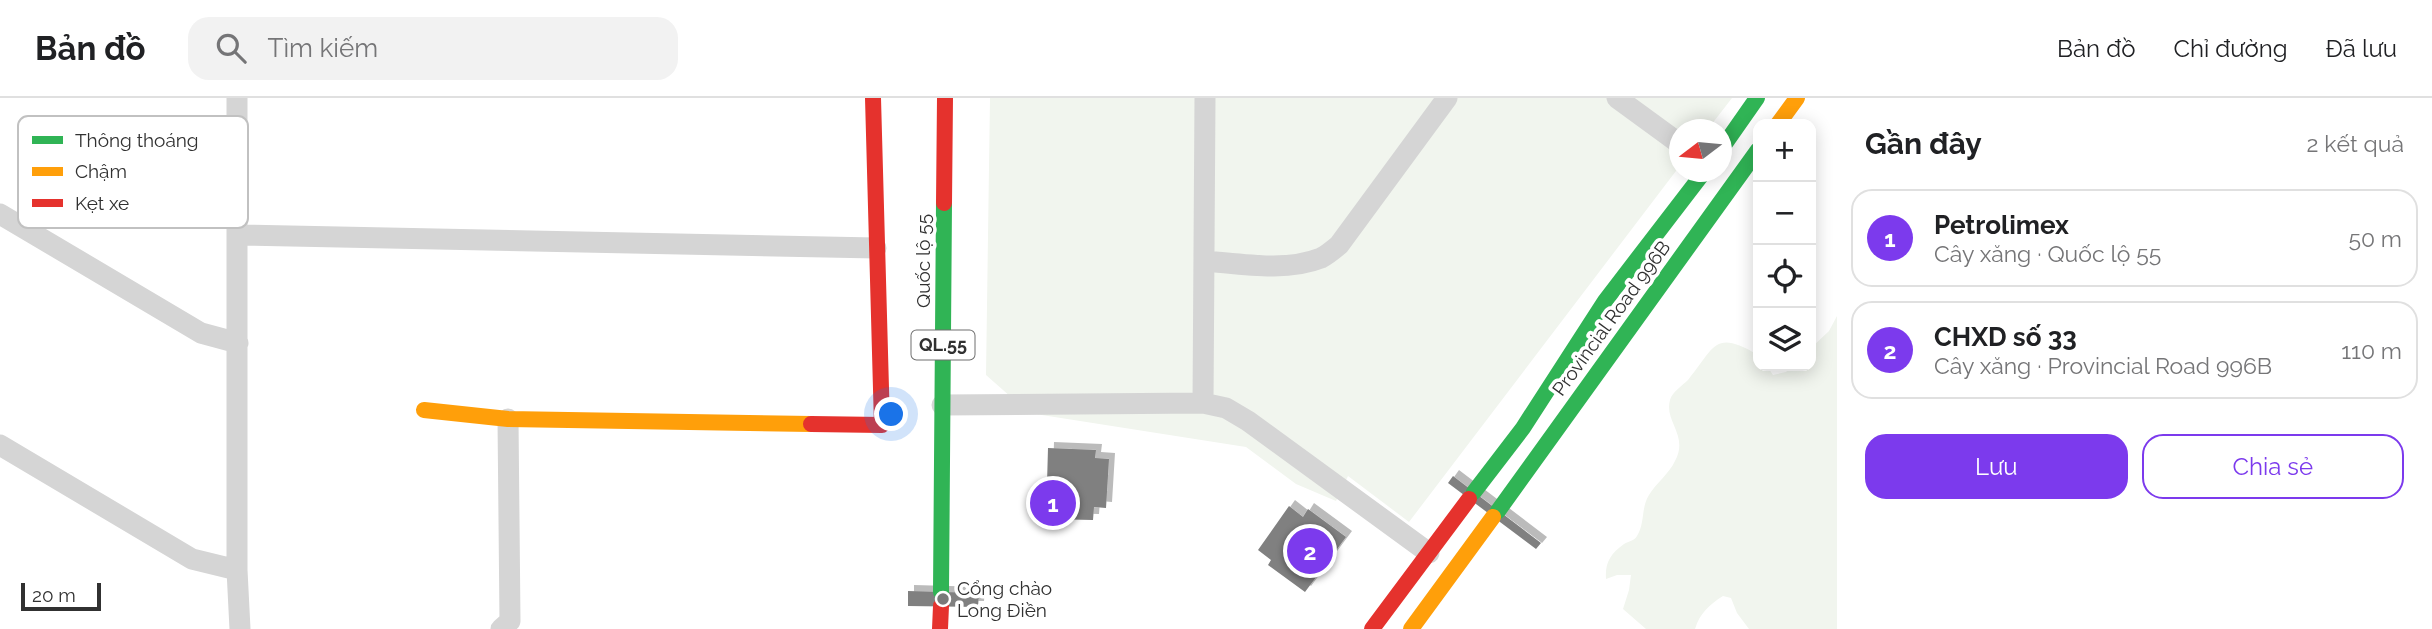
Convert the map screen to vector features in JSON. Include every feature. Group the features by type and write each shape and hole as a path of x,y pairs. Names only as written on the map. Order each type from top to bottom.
{"main road":[{"path":"424,410 508,419 882,425 873,98"},
{"name":"Quốc lộ 55","path":"940,629 945,98"},
{"path":"1732,133 1757,98"},
{"path":"1782,119 1797,98"},
{"name":"Provincial Road 996B","path":"1411,629 1753,157"},
{"name":"Provincial Road 996B","path":"1372,629 1523,428 1605,301 1696,182"}],"street":[{"path":"237,98 237,116"},
{"path":"1203,403 1205,98"},
{"path":"1205,261 1276,265 1300,264 1323,257 1339,246 1447,98"},
{"path":"1617,98 1669,137"},
{"path":"0,214 18,225"},
{"path":"24,228 201,332 238,343"},
{"path":"238,228 237,570 240,629"},
{"path":"238,235 876,248"},
{"path":"943,405 1203,403 1226,408 1248,421 1429,553"},
{"path":"501,629 510,621 508,419"},
{"path":"0,445 192,559 237,570"}],"shaded area":[{"path":"990,98 1732,98 1716,119 1669,119 1669,180 1409,522 1348,476 1336,501 1296,484 1246,447 1029,413 986,375"},
{"path":"1837,316 1837,629 1749,629 1737,613 1731,598 1723,596 1706,610 1695,629 1646,629 1623,609 1631,575 1617,575 1606,579 1606,568 1615,551 1637,536 1647,500 1679,452 1678,436 1670,415 1671,397 1710,351 1724,343 1732,343 1753,352 1753,371 1770,371 1773,375 1787,371 1816,371 1816,343 1829,331"}],"building":[{"path":"1048,448 1096,450 1095,458 1109,459 1106,508 1094,507 1093,520 1046,519"},
{"path":"1453,476 1541,543 1536,549 1448,483"},
{"path":"1289,506 1303,517 1308,509 1346,537 1305,592 1268,565 1271,560 1258,550"},
{"name":"Cổng chào Long Điền","path":"908,591 979,593 978,607 908,606"}],"traffic: fast":[{"path":"1732,134 1757,98"},
{"path":"1498,511 1753,157"},
{"path":"1474,492 1523,428 1605,301 1696,182"},
{"path":"941,592 944,203"}],"traffic: slow":[{"path":"1782,119 1797,98"},
{"path":"424,410 508,419 811,424"},
{"path":"1411,629 1493,517"}],"traffic: jam":[{"path":"811,424 882,425 873,98"},
{"path":"944,203 945,98"},
{"path":"1372,629 1469,499"},
{"path":"940,629 941,606"}],"place":[{"name":"Petrolimex","path":"1053,503"},
{"name":"CHXD số 33","path":"1310,551"},
{"name":"Cổng chào Long Điền","path":"943,599"}]}
